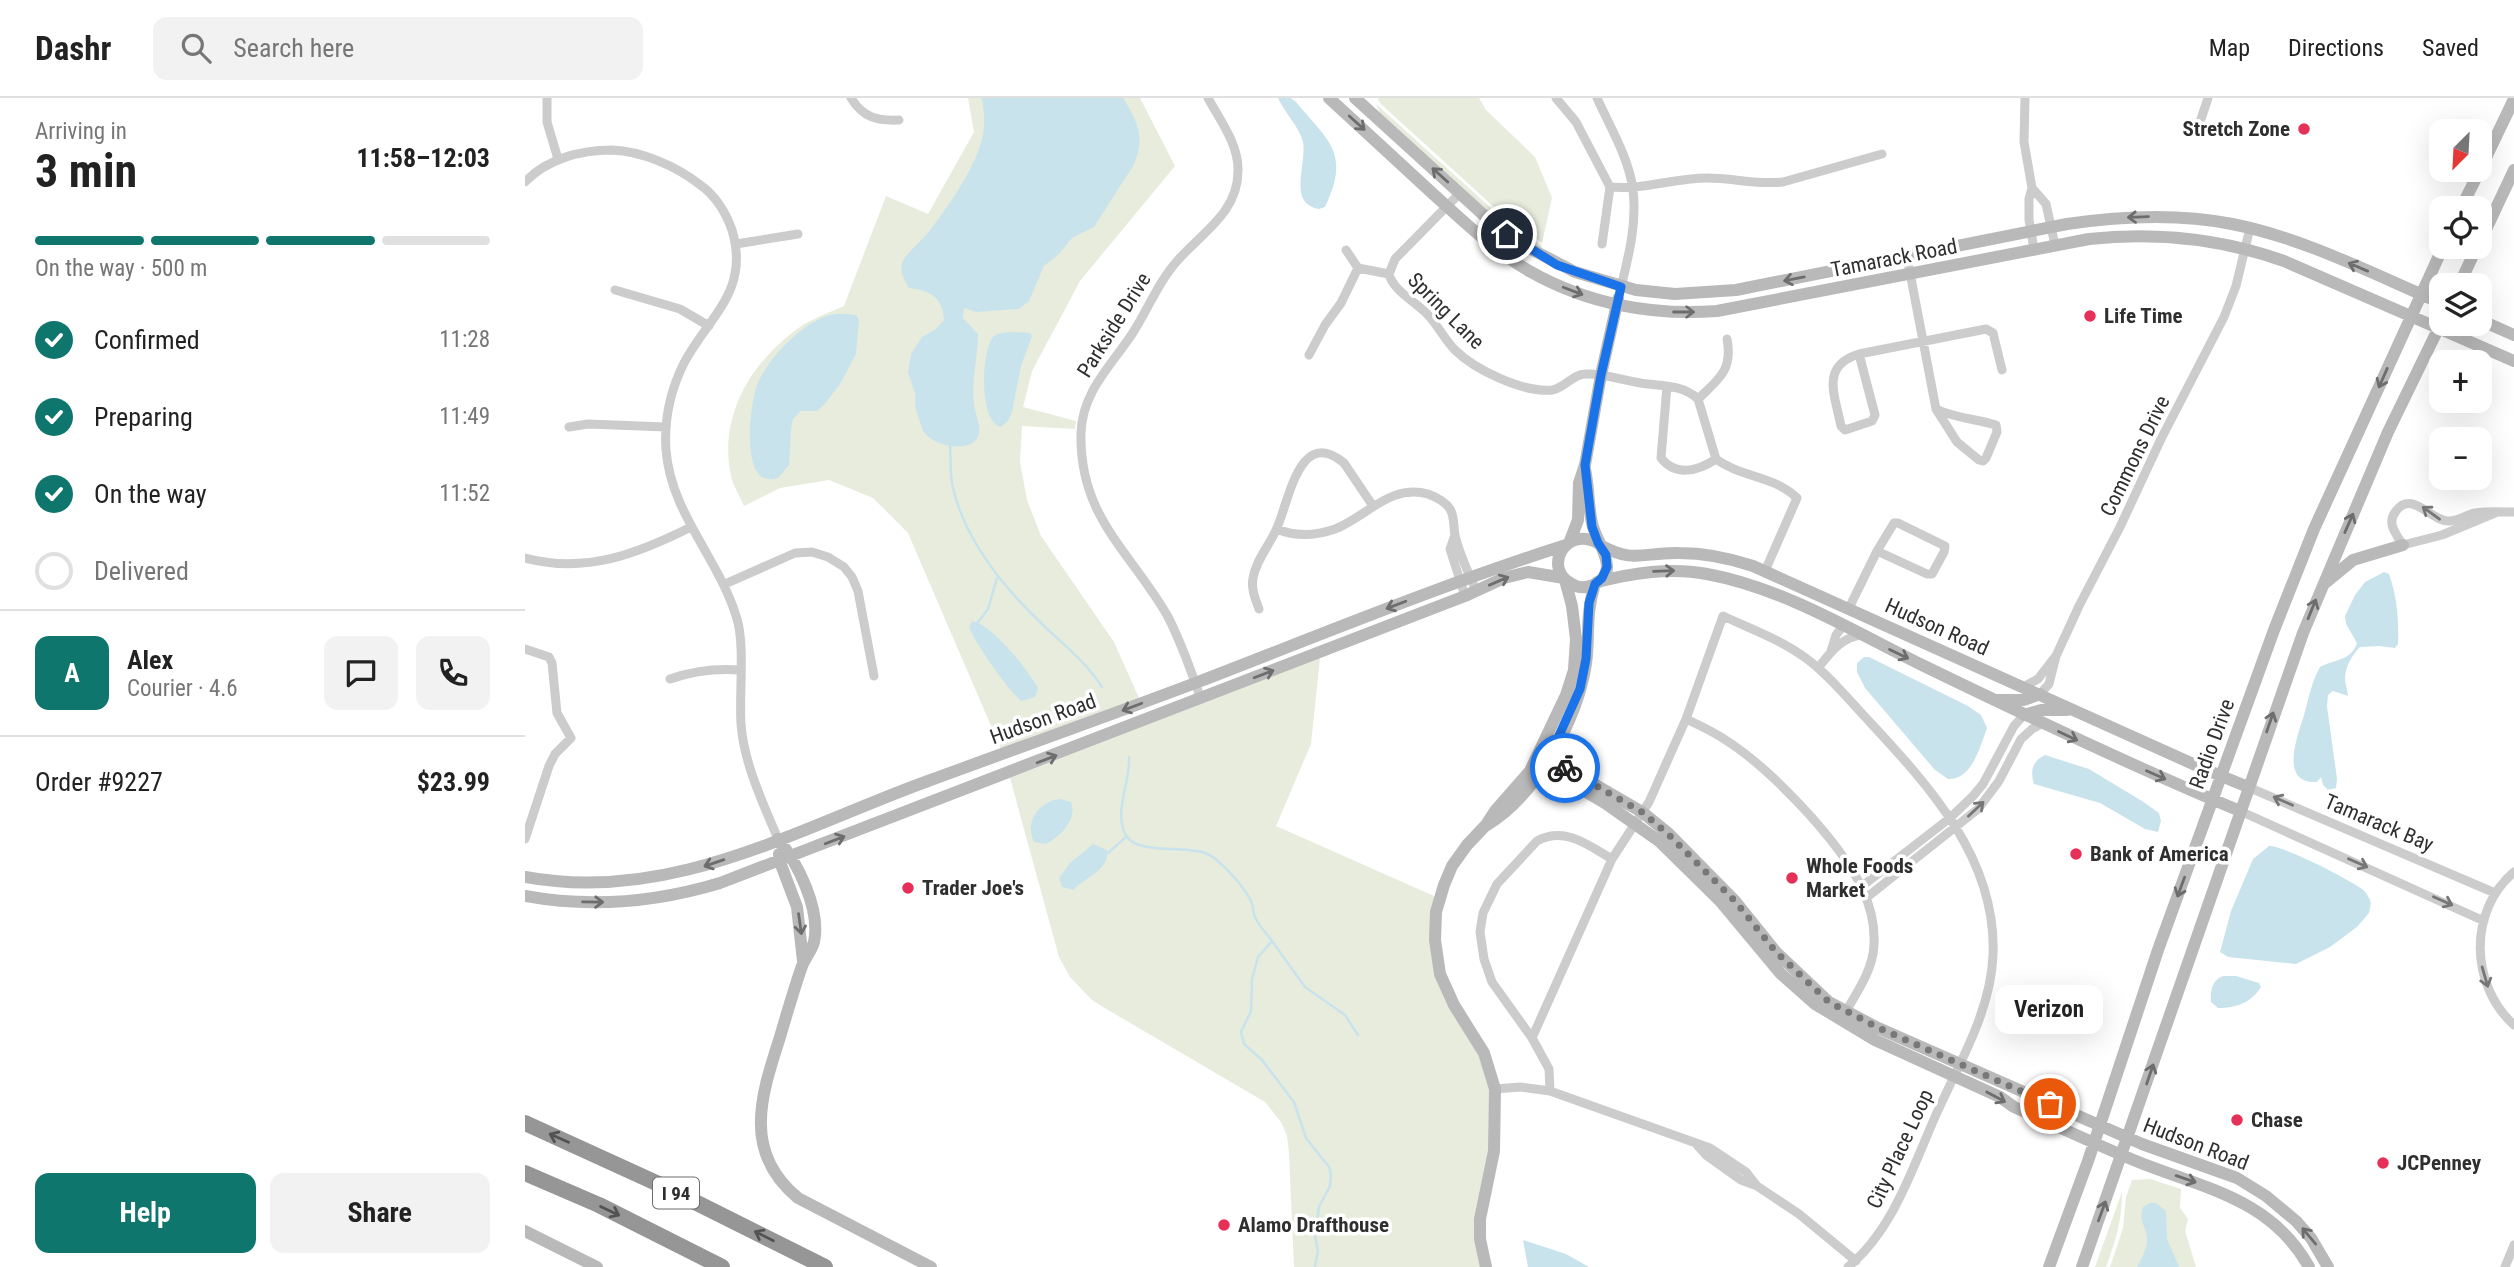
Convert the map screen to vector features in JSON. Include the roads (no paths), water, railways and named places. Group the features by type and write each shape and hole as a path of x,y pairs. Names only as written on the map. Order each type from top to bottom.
{"highway":[{"name":"I 94","path":"525,1124 663,1186 825,1267"},
{"name":"I 94","path":"525,1173 599,1205 722,1267"}],"street":[{"path":"547,98 547,122 558,159"},
{"path":"851,98 859,109 876,121 899,120"},
{"name":"Parkside Drive","path":"1201,699 1167,615 1093,505 1083,472 1081,430 1089,397 1102,373 1132,334 1155,290 1177,261 1228,208 1234,196 1238,159 1209,98"},
{"name":"Tamarack Road","path":"1329,98 1446,206 1499,250 1531,272 1570,290 1616,304 1675,313 1717,311 2055,245 2140,235 2181,236 2245,248 2284,261 2429,321"},
{"name":"Tamarack Road","path":"1355,98 1507,234 1539,256 1575,272 1621,287 1675,294 1716,293 2052,227 2107,219 2161,216 2229,223 2288,239 2429,298"},
{"path":"1556,98 1576,122 1610,187 1602,244"},
{"path":"1547,762 1575,663 1576,632 1565,579 1558,561 1579,513 1579,483 1633,234 1633,189 1626,165 1597,98"},
{"path":"2025,98 2024,142 2032,188 2028,208 2034,249"},
{"path":"2197,128 2208,98"},
{"path":"2492,145 2514,99"},
{"path":"525,182 558,159 594,151 632,152 691,178 704,187 718,202 729,220 736,244 736,279 730,295 694,347 675,384 666,427 666,449 671,479 691,527 725,584 738,623 744,745 778,839 780,862 797,906 803,964"},
{"path":"1610,187 1633,189 1709,178 1783,182 1882,154"},
{"path":"2492,217 2514,170"},
{"path":"2032,188 2046,204 2055,245"},
{"name":"Spring Lane","path":"1460,193 1395,259 1389,274 1391,281 1429,316 1452,348 1496,376 1545,390 1559,389 1580,374 1601,375"},
{"name":"Commons Drive","path":"2040,694 2052,677 2056,656 2161,439 2224,317 2236,286 2249,228"},
{"path":"736,244 797,234"},
{"path":"1309,355 1341,303 1358,268 1346,250"},
{"path":"1907,257 1936,410 1957,442 1983,461 1998,427 1936,410"},
{"name":"Radio Drive","path":"2049,1267 2212,799 2274,630 2314,529 2437,259"},
{"name":"Spring Lane","path":"1358,268 1389,274"},
{"path":"615,290 670,306 709,326"},
{"path":"2492,325 2514,335"},
{"path":"1859,354 1875,415 1872,421 1845,430 1841,426 1832,385 1833,376 1846,358 1859,354 1924,341 1990,330 2001,370"},
{"path":"2082,1267 2289,671 2388,432 2435,336"},
{"name":"Tamarack Road","path":"2463,336 2514,361"},
{"path":"1698,399 1725,370 1730,353 1727,339"},
{"path":"1601,375 1692,393 1698,399 1716,459 1738,472 1771,482 1797,498 1765,571"},
{"path":"1667,386 1661,458 1673,470 1683,471 1707,465 1716,459"},
{"path":"569,427 666,427"},
{"path":"1259,609 1252,588 1256,566 1277,529 1295,476 1304,460 1313,456 1330,455 1338,458 1373,506"},
{"path":"1486,1267 1480,1239 1480,1219 1494,1152 1495,1089 1479,1042 1454,1005 1444,984 1437,962 1436,912 1447,876 1462,851 1530,771 1547,762 1582,681 1587,654 1587,613 1596,583 1607,567 1606,555 1599,544 1591,520 1585,465"},
{"path":"1277,529 1290,535 1322,533 1347,523 1394,495 1405,492 1431,495 1451,510 1465,578 1471,594"},
{"path":"2403,545 2392,529 2392,519 2401,506 2417,504 2433,517 2448,521 2476,513 2514,512"},
{"path":"2322,586 2351,561 2442,535 2495,513"},
{"path":"1812,611 1836,613 1849,608 1877,551 1893,523 1945,546 1932,574 1927,575 1877,551"},
{"path":"525,558 571,565 599,562 658,544 691,527"},
{"path":"1568,543 1585,538 1599,544"},
{"name":"Hudson Road","path":"525,877 588,884 637,881 687,872 1074,729 1465,578 1568,543"},
{"name":"Hudson Road","path":"1599,544 1626,556 1676,553 1710,555 1765,571 2248,786"},
{"path":"725,584 795,553 812,552 828,557 852,577 858,591 874,676"},
{"name":"Hudson Road","path":"525,896 587,902 666,896 720,883 1471,594 1504,578 1528,572 1565,579"},
{"name":"Hudson Road","path":"1596,583 1652,572 1703,573 1760,589 1862,635 2041,724 2240,811"},
{"path":"1565,579 1580,587 1596,583"},
{"name":"City Place Loop","path":"1686,719 1723,616 1780,642 1818,668 1920,776 1952,822 1981,875 1990,912 1993,955 1985,1009 1889,1219 1852,1264"},
{"path":"1831,651 1836,635 1843,626 1856,621 1880,622"},
{"path":"1818,668 1831,651 1848,638 1862,635"},
{"path":"525,649 549,657 552,663 557,713 571,738 555,754 549,766 525,839"},
{"path":"2023,687 2038,679 2056,656"},
{"path":"670,679 690,672 740,670"},
{"path":"1993,700 2022,700 2040,694"},
{"path":"1866,898 1952,822 1983,784 2012,730 2024,715 2043,709 2074,710"},
{"path":"1532,1038 1612,859 1639,817 1686,719 1725,739 1769,776 1822,832 1853,872 1861,887 1874,930 1873,959 1843,1016"},
{"path":"1861,887 1988,797 2021,739 2033,727 2041,724"},
{"path":"1547,762 1563,766 1668,834 1735,901 1776,952 1843,1016 1957,1070"},
{"name":"Tamarack Bay","path":"2248,786 2495,893"},
{"path":"2240,811 2484,921"},
{"path":"1550,1091 1549,1069 1532,1038 1492,982 1484,959 1480,932 1483,914 1497,884 1537,841 1545,837 1557,834 1573,836 1612,859"},
{"path":"778,839 793,857 811,905 814,942 803,964 761,1103 760,1131 767,1160 780,1181 798,1198 931,1267"},
{"path":"2514,872 2495,893 2480,939 2482,971 2496,1004 2514,1025"},
{"name":"Hudson Road","path":"1957,1070 2127,1138 2237,1178 2282,1208 2296,1221 2311,1238 2328,1267"},
{"name":"Hudson Road","path":"1957,1070 2014,1107 2122,1155 2237,1199 2282,1232 2309,1267"},
{"path":"1495,1089 1520,1087 1550,1091 1696,1144 1706,1155 1741,1180 1757,1185 1798,1214 1852,1264"},
{"path":"525,1231 597,1267"},
{"path":"2497,1267 2507,1263 2514,1245"}],"water":[{"path":"982,98 1123,98 1133,115 1140,139 1133,166 1094,227 1072,238 1059,254 1044,266 1029,301 1019,309 976,312 964,308 963,318 978,334 973,395 979,432 971,444 953,446 935,441 923,431 908,372 911,354 922,337 936,329 944,320 943,312 934,296 909,288 903,276 902,263 947,207 972,166 982,138"},
{"path":"1278,98 1291,98 1296,102 1332,148 1336,173 1325,207 1319,209 1309,205 1304,199 1301,191 1303,142"},
{"path":"831,315 856,315 859,320 856,354 840,384 817,411 801,411 793,419 789,465 778,478 766,479 757,472 750,445 751,411 760,378 786,344 809,325"},
{"path":"1010,332 1030,333 1032,336 1021,366 1012,412 1001,427 988,412 984,369 986,355 994,336"},
{"path":"2384,572 2389,574 2396,599 2398,644 2395,648 2360,647 2346,670 2348,696 2333,691 2328,695 2327,706 2337,779 2336,788 2328,790 2321,777 2317,782 2305,781 2298,775 2294,767 2294,757 2298,734 2320,667 2347,656 2357,643 2346,624 2345,616 2355,595 2365,582"},
{"path":"972,621 990,630 1018,660 1038,688 1035,697 1022,701 1010,689 972,634 969,627"},
{"path":"1864,657 1869,657 1968,706 1981,715 1987,728 1974,761 1963,774 1948,779 1935,770 1865,688 1857,672 1857,663"},
{"path":"2045,755 2089,769 2142,801 2159,813 2161,821 2158,832 2145,829 2100,803 2034,784 2033,767 2037,760"},
{"path":"1060,799 1071,802 1073,808 1070,821 1057,837 1046,844 1034,842 1031,827 1035,814 1046,804"},
{"path":"1093,844 1107,850 1105,863 1073,890 1062,887 1059,878 1070,863"},
{"path":"2269,846 2301,857 2344,878 2363,890 2371,903 2369,913 2357,927 2330,947 2296,964 2228,957 2220,952 2231,911 2253,859"},
{"path":"2223,976 2236,976 2259,983 2261,987 2243,1004 2218,1008 2211,1002 2211,990 2216,980"},
{"path":"2156,1203 2166,1211 2167,1239 2179,1267 2137,1267 2147,1244 2142,1221 2143,1207"},
{"path":"1523,1240 1566,1254 1589,1267 1528,1267"}],"waterway":[{"path":"950,446 952,483 957,504 975,543 1013,595 1082,662 1102,687"},
{"path":"978,622 988,609 997,578"},
{"path":"1129,757 1121,818 1127,837 1141,846 1197,851 1217,860 1247,893 1256,919 1272,941 1258,957 1252,979 1251,1011 1241,1032 1244,1044 1262,1060 1294,1102 1306,1138 1329,1167 1330,1186 1319,1207 1315,1267"},
{"path":"1108,853 1126,837"},
{"path":"1272,941 1305,987 1345,1015 1358,1035"}],"place":[{"name":"Stretch Zone","path":"2304,129"},
{"name":"Life Time","path":"2090,316"},
{"name":"Bank of America","path":"2076,854"},
{"name":"Whole Foods Market","path":"1792,878"},
{"name":"Trader Joe's","path":"908,888"},
{"name":"Verizon","path":"2050,1104"},
{"name":"Chase","path":"2237,1120"},
{"name":"JCPenney","path":"2383,1163"},
{"name":"Alamo Drafthouse","path":"1224,1225"}]}
